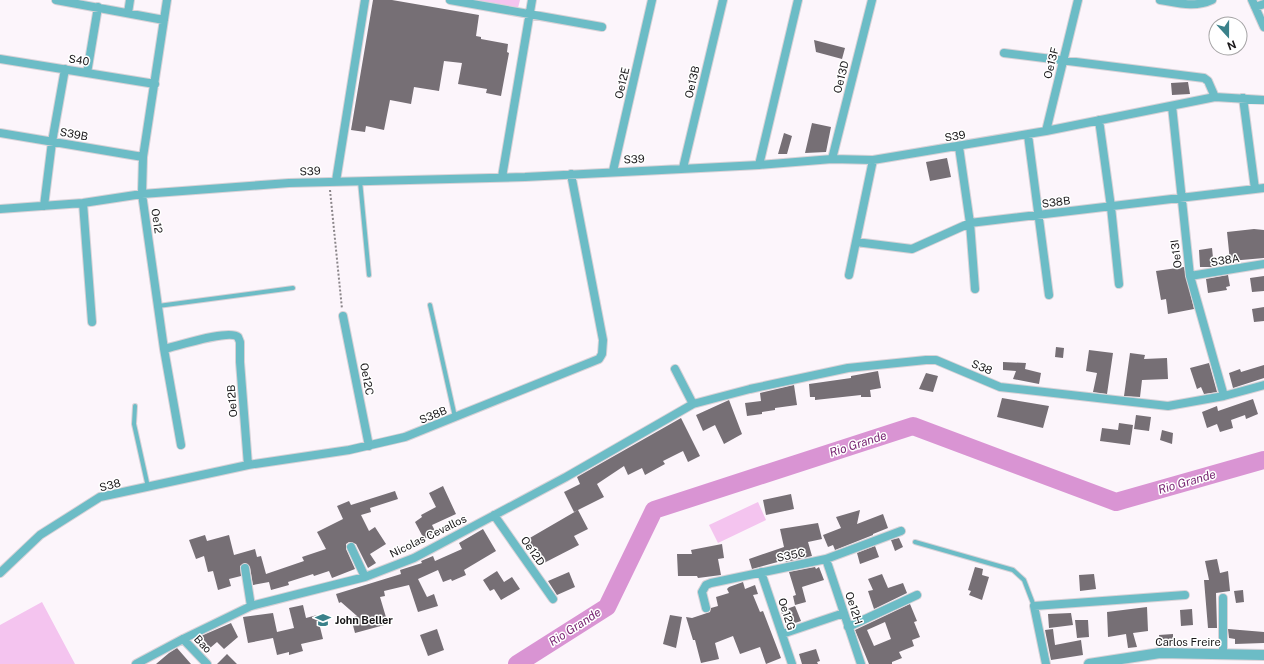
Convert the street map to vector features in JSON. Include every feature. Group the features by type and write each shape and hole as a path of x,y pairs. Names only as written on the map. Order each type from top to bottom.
{"street":[{"path":"56,0 164,20"},
{"path":"128,13 130,0"},
{"name":"Oe12","path":"167,0 144,157 142,194 164,349 181,445"},
{"path":"332,181 365,0"},
{"path":"450,0 602,27"},
{"path":"502,177 532,0"},
{"name":"Oe12E","path":"613,171 652,0"},
{"name":"Oe13B","path":"683,168 723,0"},
{"path":"759,165 798,0"},
{"name":"Oe13D","path":"832,159 872,0"},
{"name":"Oe13F","path":"1046,131 1078,0"},
{"path":"1160,0 1192,5 1201,4 1212,0"},
{"path":"1264,4 1253,4 1264,27"},
{"path":"88,73 98,7"},
{"path":"1004,53 1204,78 1208,81 1215,97"},
{"name":"S40","path":"0,59 155,84"},
{"path":"44,206 52,142 65,69"},
{"name":"S39","path":"0,209 83,203 142,194 332,181 502,177 759,165 832,159 873,160 959,147 1046,131 1215,97 1264,100"},
{"path":"1243,98 1255,189"},
{"name":"Oe13I","path":"1172,106 1180,198 1190,276 1224,396"},
{"path":"1099,120 1111,206 1119,284"},
{"name":"S39B","path":"0,133 144,157"},
{"path":"1028,134 1040,215 1049,295"},
{"path":"959,147 970,223 975,289"},
{"path":"849,276 873,160"},
{"name":"S38B","path":"248,465 369,446 415,434 599,359 603,350 603,340 571,174"},
{"name":"S38B","path":"856,242 916,249 970,223 1264,188"},
{"path":"83,203 92,322"},
{"name":"S38A","path":"1190,276 1264,264"},
{"name":"Oe12C","path":"343,316 369,446"},
{"name":"Oe12B","path":"164,349 221,336 236,336 240,342 240,362 248,465"},
{"name":"S38","path":"693,404 750,389 848,368 926,360 936,360 1000,387 1168,406 1224,396 1264,385"},
{"path":"675,369 693,404"},
{"name":"Nicolas Cevallos","path":"136,664 251,606 365,577 414,558 566,477 693,404"},
{"name":"S38","path":"0,573 40,535 100,497 248,465"},
{"name":"Oe12D","path":"494,515 553,599"},
{"name":"S35C","path":"706,608 702,592 706,585 826,559 901,531"},
{"path":"351,546 365,577"},
{"name":"Oe12H","path":"826,559 848,627 862,664"},
{"path":"245,568 251,606"},
{"name":"Oe12G","path":"762,572 792,664"},
{"path":"848,627 917,595"},
{"path":"1046,664 1034,606 1185,595"},
{"path":"1223,654 1224,598"},
{"path":"782,634 844,613"},
{"name":"Bao","path":"184,639 207,664"},
{"name":"Carlos Freire","path":"1089,664 1160,653 1264,655"}],"lane":[{"path":"360,181 369,275"},
{"path":"158,306 293,288"},
{"path":"430,305 455,418"},
{"path":"135,406 134,424 148,487"},
{"path":"915,542 1013,570 1024,580 1034,606"}],"path":[{"path":"332,181 343,316"}],"shaded area":[{"path":"474,0 520,0 518,8"},
{"path":"758,502 766,520 718,543 709,525"},
{"path":"42,602 75,664 0,664 0,625"}],"building":[{"path":"373,0 392,0 479,15 476,36 481,37 481,39 508,44 507,52 509,53 501,96 486,93 487,89 458,84 462,63 444,61 439,91 414,87 411,104 390,100 384,130 366,126 365,132 351,130"},
{"path":"814,40 845,48 842,59 816,52"},
{"path":"1188,82 1190,94 1172,95 1171,83"},
{"path":"812,123 831,127 826,152 805,153"},
{"path":"784,133 792,136 787,154 778,154"},
{"path":"947,158 951,177 930,181 926,162"},
{"path":"1254,229 1264,230 1264,258 1230,261 1227,232"},
{"path":"1212,248 1214,267 1200,267 1199,250"},
{"path":"1184,267 1194,309 1168,314 1166,299 1161,300 1156,271"},
{"path":"1228,275 1230,286 1226,287 1227,290 1208,293 1206,279"},
{"path":"1264,276 1264,291 1252,292 1250,278"},
{"path":"1264,307 1264,321 1254,322 1252,309"},
{"path":"1056,347 1064,348 1063,358 1055,357"},
{"path":"1089,350 1113,353 1107,394 1093,392 1097,373 1086,371"},
{"path":"1130,353 1145,355 1144,359 1167,358 1168,379 1142,380 1140,397 1124,396"},
{"path":"1003,362 1026,363 1025,369 1041,373 1039,384 1013,379 1016,371 1003,370"},
{"path":"1209,363 1217,392 1204,394 1201,387 1197,389 1190,368"},
{"path":"1264,365 1264,378 1233,388 1229,373 1240,369 1241,372"},
{"path":"878,371 881,388 870,390 871,397 861,397 861,395 815,400 815,397 810,397 809,384 851,378 851,376"},
{"path":"926,373 938,376 933,392 919,389"},
{"path":"794,385 797,405 775,408 775,410 762,412 762,414 747,416 745,403 761,401 760,393"},
{"path":"1002,398 1049,406 1043,428 997,417"},
{"path":"1253,399 1258,414 1246,419 1245,415 1231,420 1233,428 1220,432 1217,424 1207,428 1202,412 1217,406 1218,411"},
{"path":"729,400 742,434 724,444 715,425 703,431 696,415"},
{"path":"1136,415 1151,417 1149,431 1134,429"},
{"path":"681,418 700,456 688,462 683,451 663,461 665,464 645,475 642,468 628,475 624,466 597,484 604,497 574,512 564,492 580,484 577,477"},
{"path":"1119,423 1133,425 1130,445 1100,441 1102,428 1118,430"},
{"path":"1162,430 1173,433 1172,444 1160,440"},
{"path":"443,486 456,514 432,525 436,533 424,539 415,522 422,517 421,515 436,507 429,493"},
{"path":"395,491 398,499 370,508 371,512 361,515 369,531 375,527 386,544 370,554 376,563 368,568 356,544 349,542 346,544 346,549 355,569 332,578 329,571 314,576 313,574 288,582 289,585 271,590 269,582 253,585 250,567 245,563 240,566 241,576 229,579 231,586 218,590 213,571 208,572 204,556 196,559 189,540 205,535 207,541 229,535 234,555 255,549 257,557 261,556 266,574 304,561 302,557 326,549 317,532 343,519 337,506 349,501 351,505"},
{"path":"791,494 794,509 766,515 763,500"},
{"path":"578,510 588,529 574,536 579,545 542,564 528,539"},
{"path":"860,510 857,524 883,514 888,528 835,550 833,545 828,547 823,535 841,528 836,517"},
{"path":"818,523 822,539 808,542 812,556 786,562 785,560 752,569 749,559 784,547 780,529"},
{"path":"483,529 496,551 464,570 466,575 452,581 451,579 443,582 438,570 418,579 427,597 434,594 438,606 418,612 409,585 384,591 385,596 380,597 388,624 355,633 351,618 357,616 341,602 339,603 336,594 401,574 400,570 422,563 421,561 433,556 435,561 462,549 459,543"},
{"path":"899,538 903,547 895,551 891,540"},
{"path":"722,544 724,558 718,559 721,575 698,578 697,576 678,576 677,554 692,554 691,550"},
{"path":"875,546 879,557 860,564 857,553"},
{"path":"1217,559 1220,573 1228,571 1230,591 1216,593 1217,628 1208,628 1204,580 1209,580 1205,561"},
{"path":"815,567 816,569 819,567 824,580 802,587 806,602 795,605 793,596 796,595 789,572"},
{"path":"975,567 983,569 982,575 989,577 982,600 969,595 971,591 968,590"},
{"path":"497,571 504,582 512,577 520,589 501,600 494,589 490,591 483,580"},
{"path":"569,572 575,587 557,595 548,581"},
{"path":"882,574 888,588 903,583 907,593 874,609 868,591 873,590 868,579"},
{"path":"1094,574 1096,589 1080,591 1079,575"},
{"path":"743,582 745,589 755,585 758,594 753,595 760,612 763,611 781,658 766,664 760,647 740,654 733,636 715,643 719,659 701,663 695,640 693,640 686,617 692,618 710,612 711,608 718,606 716,597 729,593 727,589 729,587"},
{"path":"1243,590 1244,602 1236,603 1234,591"},
{"path":"910,604 917,621 914,622 920,637 912,640 914,646 899,652 902,658 892,662 892,664 869,664 855,630","holes":["885,622 891,639 874,646 867,630"]},
{"path":"303,605 306,618 317,615 323,639 301,644 303,651 289,655 289,652 277,655 273,638 248,643 243,617 273,613 277,632 294,628 289,608"},
{"path":"795,606 801,621 786,626 781,611"},
{"path":"1147,607 1148,631 1133,633 1137,647 1128,648 1126,634 1108,637 1107,612"},
{"path":"1192,609 1193,625 1181,626 1180,610"},
{"path":"1071,613 1073,625 1049,628 1048,614"},
{"path":"670,615 682,617 676,648 663,644"},
{"path":"1075,620 1088,620 1089,637 1077,638"},
{"path":"231,623 238,637 224,649 217,642 210,648 201,636"},
{"path":"437,629 444,650 428,656 420,635"},
{"path":"1053,629 1055,645 1081,640 1083,655 1051,660 1045,630"},
{"path":"1228,629 1264,632 1264,643 1235,644 1235,639 1229,638"},
{"path":"1173,634 1173,644 1159,644 1159,635"},
{"path":"177,648 191,664 156,664 169,653"},
{"path":"816,649 820,661 817,662 818,664 802,664 799,654"},
{"path":"227,654 237,664 217,664"}],"waterway":[{"name":"Rio Grande","path":"517,664 607,607 654,510 913,426 1116,502 1264,460"}],"place":[{"name":"John Beller","path":"323,620"}]}
